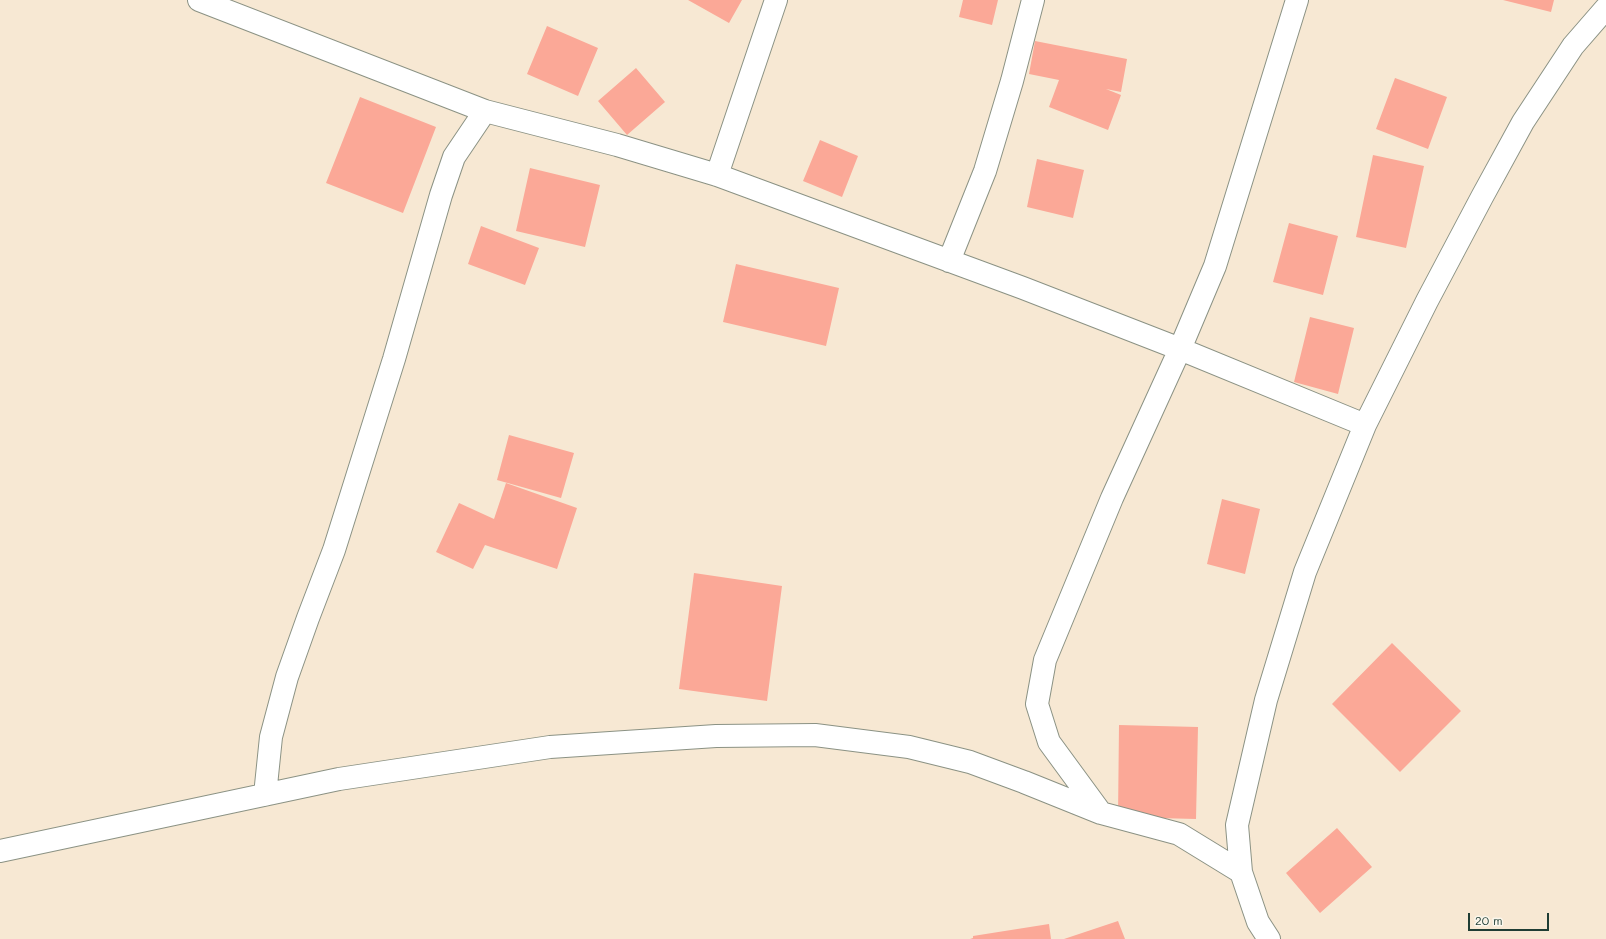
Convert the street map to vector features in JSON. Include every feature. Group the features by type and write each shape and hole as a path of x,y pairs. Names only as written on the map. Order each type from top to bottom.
{"street":[{"path":"199,0 485,111 617,145 717,175 1180,349 1365,425"},
{"path":"717,175 776,0"},
{"path":"949,261 985,171 1012,81 1033,0"},
{"path":"1101,812 1049,742 1037,704 1045,660 1112,498 1180,349 1215,266 1297,0"},
{"path":"1269,939 1258,922 1241,872 1238,825 1266,700 1305,572 1365,425 1427,301 1523,122 1573,46 1606,8"},
{"path":"265,795 271,737 287,677 334,550 394,359 441,195 454,157 485,111"},
{"path":"0,851 339,779 550,747 716,736 815,735 909,747 970,762 1101,812 1179,834 1241,872"}],"building":[{"path":"688,0 742,0 729,23"},
{"path":"963,0 998,0 992,25 959,17"},
{"path":"1503,0 1554,0 1551,12"},
{"path":"547,26 598,48 578,96 527,74"},
{"path":"1035,41 1127,59 1121,92 1106,89 1121,95 1108,130 1049,107 1059,80 1029,74"},
{"path":"636,68 665,102 627,135 598,101"},
{"path":"1395,78 1447,97 1428,149 1376,129"},
{"path":"360,97 436,127 403,213 326,183"},
{"path":"820,140 858,156 842,197 803,181"},
{"path":"1373,155 1424,166 1406,248 1356,237"},
{"path":"1037,159 1084,170 1073,218 1027,207"},
{"path":"530,168 600,185 585,247 516,231"},
{"path":"1289,223 1338,236 1323,295 1273,282"},
{"path":"481,226 539,248 525,285 468,264"},
{"path":"736,264 839,288 826,346 723,322"},
{"path":"1310,317 1354,328 1338,394 1294,382"},
{"path":"509,435 574,453 561,498 497,480"},
{"path":"506,483 577,508 557,569 485,545 473,569 436,552 459,503 494,519"},
{"path":"1222,499 1260,509 1245,574 1207,564"},
{"path":"694,573 782,586 767,701 679,689"},
{"path":"1392,643 1461,711 1400,772 1332,704"},
{"path":"1119,725 1198,727 1196,819 1118,817"},
{"path":"1337,828 1372,867 1320,913 1286,873"},
{"path":"1118,921 1125,939 1064,939"},
{"path":"1049,924 1051,939 970,939 973,938 973,936"}]}
